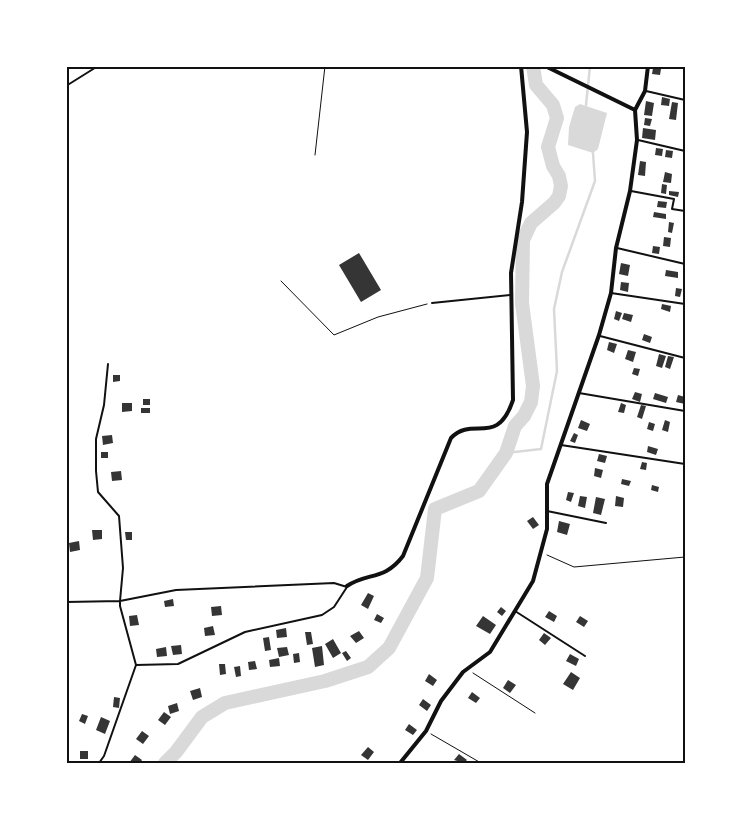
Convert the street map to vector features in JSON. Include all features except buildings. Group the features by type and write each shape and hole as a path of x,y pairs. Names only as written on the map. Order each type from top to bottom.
{"street":[{"path":"346,586 382,575 403,556 450,438 462,430 491,429 504,419 509,412 513,400 511,273 522,202 526,132 521,66"},
{"path":"545,66 635,110"},
{"path":"400,763 426,731 441,702 467,669 490,652 533,580 547,528 547,484 599,335 611,293 616,248 630,191 637,140 635,110 645,91 648,66"}],"lane":[{"path":"66,86 98,66"},
{"path":"645,91 685,100"},
{"path":"637,140 685,151"},
{"path":"630,191 674,199 672,209 685,212"},
{"path":"616,248 685,264"},
{"path":"611,293 685,304"},
{"path":"432,303 511,295"},
{"path":"599,335 685,358"},
{"path":"99,763 104,756 136,665 120,601 123,568 118,516 98,492 96,471 96,439 104,405 108,364"},
{"path":"579,393 685,411"},
{"path":"560,445 685,464"},
{"path":"547,511 606,524"},
{"path":"66,602 120,601 176,590 334,583 346,586 342,597 334,607 322,615 245,632 178,664 136,665"},
{"path":"514,610 585,656"}],"path":[{"path":"315,155 325,66"},
{"path":"281,280 334,336 378,317 432,303"},
{"path":"542,552 574,567 685,557"},
{"path":"467,669 535,713"},
{"path":"426,731 481,763"}],"shaded area":[{"path":"580,104 607,113 598,149 593,153 568,145 569,127 575,107"}],"waterway":[{"path":"165,763 176,752 202,717 225,703 325,681 368,667 389,648 427,578 435,509 479,491 506,453 515,426 524,416 531,402 533,386 522,303 523,240 531,223 554,203 559,196 561,186 548,147 557,118 553,105 536,85 533,66"},
{"path":"586,105 590,66"},
{"path":"506,453 541,449 557,371 554,309 562,272 595,181 593,153"}]}
